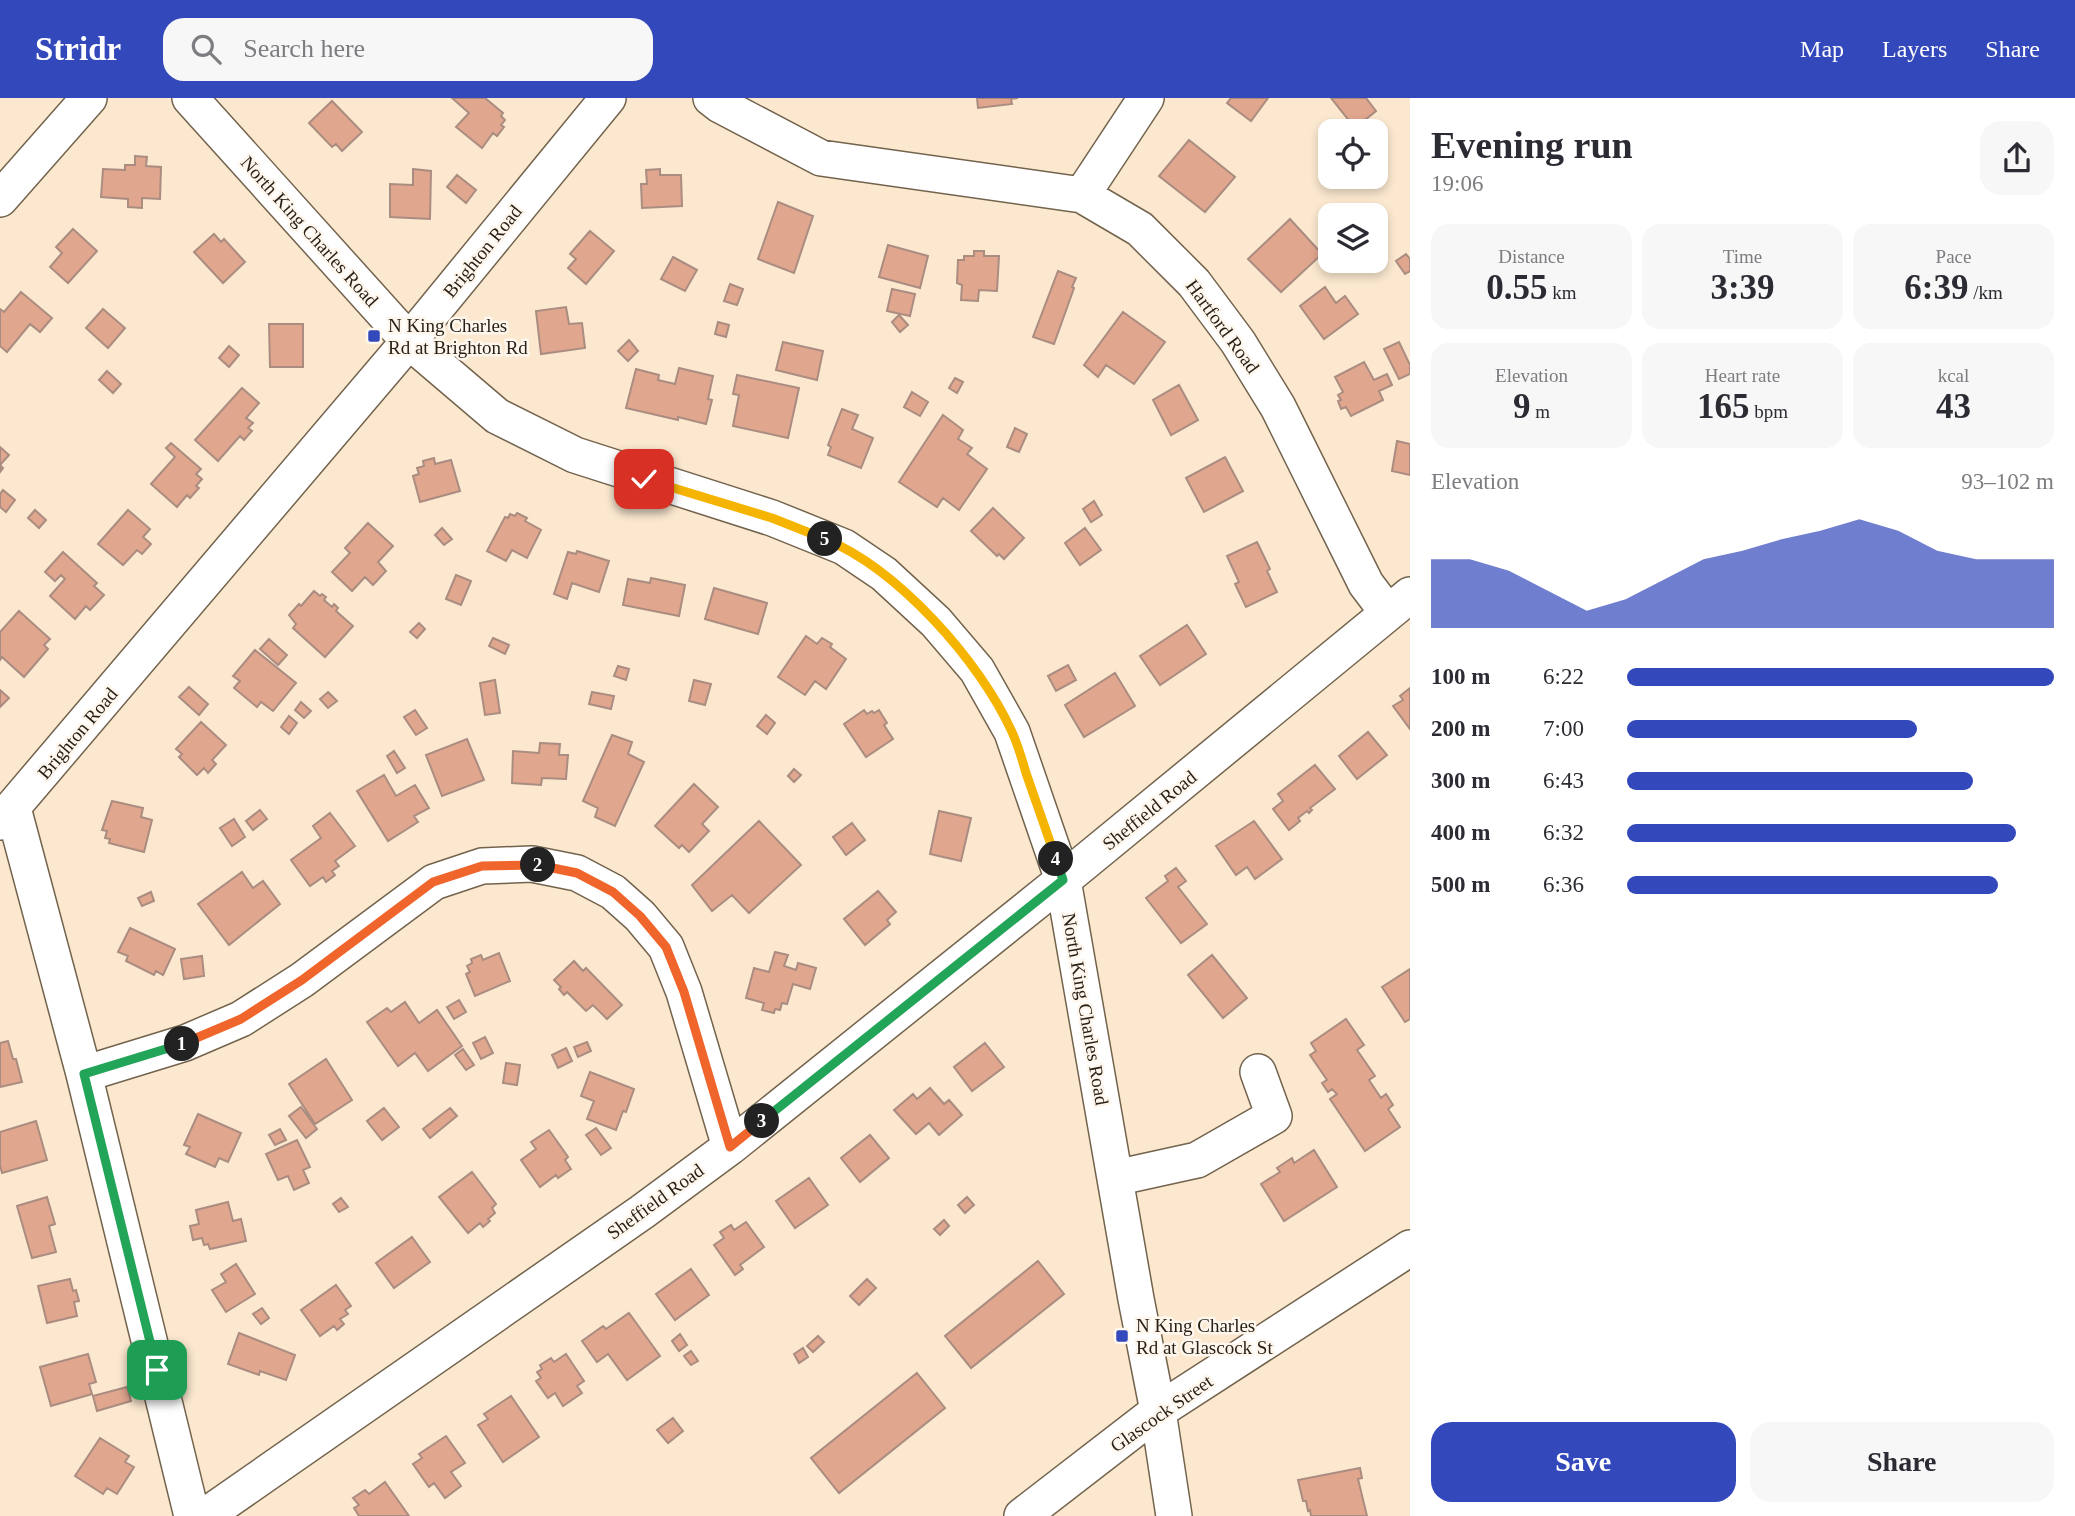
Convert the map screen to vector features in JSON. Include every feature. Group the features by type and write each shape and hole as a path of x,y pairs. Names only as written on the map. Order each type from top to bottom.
{"street":[{"path":"0,199 89,98"},
{"name":"North King Charles Road","path":"190,98 409,341 497,416 575,455 772,518 844,547 884,574 936,622 977,670 1012,732 1063,880 1158,1411 1174,1516"},
{"name":"Brighton Road","path":"192,1516 84,1074 7,815 409,341 608,98"},
{"name":"Hartford Road","path":"711,98 720,106 821,158 1082,195 1140,229 1194,283 1238,342 1278,407 1366,584 1399,604"},
{"path":"1082,195 1146,98"},
{"name":"Sheffield Road","path":"205,1516 642,1212 730,1147 1063,880 1399,604"},
{"path":"84,1074 185,1043 241,1019 302,980 433,882 482,866 532,864 577,873 613,892 640,916 666,947 684,992 730,1147"},
{"path":"1115,1178 1197,1160 1274,1116 1258,1072"},
{"name":"Glascock Street","path":"1022,1516 1158,1411 1410,1248"}],"building":[{"path":"452,98 485,98 503,113 501,116 505,120 501,125 504,127 497,136 493,133 482,148 456,127 469,113"},
{"path":"977,98 1018,98 1011,99 1012,104 978,108"},
{"path":"1231,98 1268,98 1251,121 1227,103"},
{"path":"1331,98 1366,98 1376,111 1366,119 1348,119"},
{"path":"332,101 362,132 342,151 336,144 332,147 309,123"},
{"path":"1189,140 1235,177 1205,212 1159,176"},
{"path":"135,156 147,157 146,166 161,167 160,199 142,198 142,208 128,207 128,199 101,197 103,169 125,170 125,165 135,165"},
{"path":"413,169 431,171 430,219 390,217 390,184 413,185"},
{"path":"660,169 660,175 681,175 682,206 642,208 641,184 647,184 646,170"},
{"path":"457,175 476,190 466,203 447,187"},
{"path":"778,202 813,216 794,273 758,259"},
{"path":"1290,219 1318,250 1318,258 1281,292 1248,259"},
{"path":"73,229 97,251 68,283 50,267 62,253 56,247"},
{"path":"590,231 614,251 586,284 568,268 576,259 570,254"},
{"path":"214,234 221,242 224,239 245,262 223,283 194,252"},
{"path":"888,245 928,256 920,288 879,277"},
{"path":"974,251 984,251 984,256 999,256 997,291 979,290 978,301 961,300 962,285 957,283 958,260 964,260 964,256 974,256"},
{"path":"1406,254 1410,259 1410,271 1405,274 1396,261"},
{"path":"673,257 697,270 685,291 661,279"},
{"path":"1058,271 1076,278 1054,344 1033,337"},
{"path":"730,284 743,289 737,305 724,301"},
{"path":"1325,287 1336,303 1345,296 1358,314 1324,339 1300,306"},
{"path":"892,289 915,294 910,316 887,311"},
{"path":"21,292 52,318 40,332 30,324 7,352 0,346 0,309 4,312"},
{"path":"566,307 569,324 582,323 585,348 541,354 536,311"},
{"path":"103,309 125,328 108,348 86,328"},
{"path":"1123,312 1165,342 1134,384 1106,365 1098,377 1084,365"},
{"path":"899,315 908,325 900,332 892,322"},
{"path":"718,322 729,325 726,337 715,334"},
{"path":"269,324 303,324 303,367 270,367"},
{"path":"629,340 638,351 628,361 618,351"},
{"path":"783,342 823,351 817,380 776,370"},
{"path":"1399,342 1410,365 1410,374 1399,379 1384,349"},
{"path":"229,346 239,355 229,367 219,358"},
{"path":"1364,362 1374,380 1387,374 1392,385 1379,391 1383,400 1351,416 1346,407 1341,409 1338,395 1343,392 1335,377"},
{"path":"679,368 713,376 708,399 712,400 706,424 626,408 636,369 659,375 658,380 675,384"},
{"path":"107,371 121,384 113,393 99,380"},
{"path":"737,375 799,388 788,438 733,426 739,395 733,394"},
{"path":"955,378 963,382 957,393 949,388"},
{"path":"1179,385 1198,420 1171,435 1153,400"},
{"path":"242,388 259,403 246,418 253,423 248,428 252,431 244,440 240,436 218,461 195,440"},
{"path":"912,392 928,402 920,416 904,407"},
{"path":"842,409 858,415 852,429 873,438 861,468 828,455 831,447 828,445"},
{"path":"943,415 963,430 958,439 972,448 967,454 987,469 959,510 943,498 937,507 899,482"},
{"path":"1015,428 1027,434 1019,452 1007,447"},
{"path":"1397,441 1410,444 1410,475 1392,471"},
{"path":"171,443 201,469 196,474 202,479 196,486 199,488 190,498 187,495 177,507 151,484 175,457 166,448"},
{"path":"0,447 9,455 0,465"},
{"path":"1225,457 1243,491 1204,512 1186,478"},
{"path":"434,458 435,464 451,460 460,491 420,502 413,476 419,474 417,468 424,466 423,461"},
{"path":"3,490 15,500 6,512 0,507 0,494"},
{"path":"1094,501 1102,515 1091,522 1083,509"},
{"path":"993,508 1024,538 1004,559 999,554 997,556 971,531"},
{"path":"35,510 46,520 39,528 28,518"},
{"path":"128,510 150,529 143,537 151,544 142,554 137,550 123,565 98,544"},
{"path":"517,513 541,530 527,558 512,550 506,561 487,551 505,517 508,518 510,514 515,516"},
{"path":"368,523 393,546 378,562 386,571 373,585 365,577 352,591 332,572 350,553 345,548"},
{"path":"442,528 452,539 444,545 435,535"},
{"path":"1085,528 1101,550 1080,565 1065,543"},
{"path":"1257,542 1277,592 1246,607 1235,584 1239,582 1227,556"},
{"path":"577,551 609,561 599,592 572,583 567,599 554,594 568,552 576,554"},
{"path":"63,552 97,583 94,586 104,595 90,610 86,606 75,619 50,596 65,579 61,575 55,581 45,572"},
{"path":"456,575 471,581 461,605 446,599"},
{"path":"651,578 685,585 679,616 623,605 628,579 650,583"},
{"path":"714,588 767,603 758,634 705,619"},
{"path":"314,591 326,597 324,600 332,607 334,604 338,608 336,611 353,626 325,657 293,628 296,624 289,615"},
{"path":"19,611 50,639 44,645 48,649 24,677 2,657 0,660 0,632"},
{"path":"419,623 425,629 417,638 410,632"},
{"path":"1187,625 1206,654 1160,685 1140,656"},
{"path":"806,636 817,644 822,638 846,659 826,689 815,681 805,695 778,677"},
{"path":"493,638 509,645 505,654 489,646"},
{"path":"269,639 287,655 278,665 260,649"},
{"path":"255,650 296,683 273,711 261,702 257,707 234,688 240,681 233,676"},
{"path":"1068,665 1076,680 1056,691 1048,676"},
{"path":"618,666 629,669 626,680 614,676"},
{"path":"1115,673 1135,706 1084,737 1065,705"},
{"path":"495,680 500,713 485,715 480,683"},
{"path":"694,680 711,684 705,705 689,701"},
{"path":"189,687 208,704 199,715 179,697"},
{"path":"1410,688 1410,729 1393,706 1403,700 1400,696"},
{"path":"0,690 9,698 0,707"},
{"path":"328,692 337,701 328,708 320,699"},
{"path":"592,692 614,696 611,709 589,704"},
{"path":"301,702 311,711 304,718 295,710"},
{"path":"415,710 427,728 416,735 404,717"},
{"path":"864,710 867,714 879,710 893,739 866,757 844,724"},
{"path":"766,715 775,723 767,734 757,726"},
{"path":"289,716 297,723 289,734 281,727"},
{"path":"201,722 226,745 212,760 216,764 208,773 204,768 197,775 179,757 182,754 176,749"},
{"path":"1368,732 1387,755 1357,779 1339,756"},
{"path":"612,735 632,742 628,754 644,762 615,826 595,817 598,808 583,801"},
{"path":"467,739 484,780 442,796 426,755"},
{"path":"540,743 560,744 559,755 568,755 566,779 542,778 541,785 512,783 513,751 539,753"},
{"path":"394,751 405,768 397,773 387,756"},
{"path":"1315,765 1335,789 1310,808 1312,810 1309,813 1307,811 1298,818 1300,821 1289,830 1273,809 1283,801 1278,794"},
{"path":"794,769 801,775 794,782 788,776"},
{"path":"384,775 396,796 415,785 429,808 414,816 418,822 388,841 357,791"},
{"path":"694,784 718,807 702,824 709,831 689,852 682,845 679,848 655,826"},
{"path":"112,801 143,808 141,817 152,820 144,852 109,843 110,839 105,838 107,831 102,830"},
{"path":"260,810 267,819 253,830 246,821"},
{"path":"939,811 971,818 961,861 930,854"},
{"path":"330,813 355,846 335,861 339,866 332,871 335,875 326,882 323,877 310,886 291,860 321,838 313,826"},
{"path":"234,819 245,837 232,846 220,828"},
{"path":"759,821 801,865 749,913 732,895 712,911 692,885"},
{"path":"1254,821 1282,859 1255,879 1247,867 1236,875 1216,846"},
{"path":"852,823 865,840 846,855 833,837"},
{"path":"1176,868 1186,881 1178,887 1207,924 1181,943 1146,898 1168,881 1165,876"},
{"path":"242,872 253,888 263,881 280,904 229,945 198,904"},
{"path":"878,891 896,912 887,920 890,924 865,945 844,919"},
{"path":"151,892 154,901 142,906 138,898"},
{"path":"130,928 175,949 163,975 156,971 154,975 126,961 128,956 118,952"},
{"path":"775,952 788,955 784,966 796,970 798,963 816,968 810,989 793,984 787,1004 782,1003 780,1010 775,1009 774,1013 762,1010 764,1003 746,998 754,968 769,972"},
{"path":"499,953 510,981 475,996 466,974 470,972 467,966 472,963 471,959 481,955 483,960"},
{"path":"1212,955 1247,998 1223,1018 1188,975"},
{"path":"202,956 204,976 184,979 181,959"},
{"path":"574,961 583,971 586,968 622,1005 607,1019 593,1005 586,1011 567,992 564,995 559,989 561,987 554,980"},
{"path":"1410,969 1410,1019 1405,1022 1382,987"},
{"path":"459,1000 466,1012 454,1019 447,1007"},
{"path":"405,1002 419,1023 437,1010 462,1046 428,1071 415,1053 398,1066 367,1022 387,1008 391,1012"},
{"path":"1346,1019 1364,1045 1357,1050 1375,1076 1369,1080 1381,1098 1386,1094 1393,1105 1388,1109 1400,1127 1365,1151 1330,1099 1337,1094 1332,1089 1328,1092 1322,1083 1327,1080 1310,1055 1316,1051 1311,1043"},
{"path":"485,1037 493,1053 481,1059 473,1043"},
{"path":"8,1041 22,1082 0,1087 0,1043"},
{"path":"587,1042 591,1051 578,1057 574,1047"},
{"path":"985,1043 1004,1067 972,1091 954,1067"},
{"path":"566,1048 572,1061 558,1068 552,1055"},
{"path":"463,1049 474,1065 466,1070 455,1055"},
{"path":"326,1059 352,1100 315,1124 289,1084"},
{"path":"506,1063 520,1065 517,1085 503,1083"},
{"path":"590,1072 634,1089 616,1130 587,1119 594,1101 581,1096"},
{"path":"930,1088 944,1104 949,1100 962,1115 939,1135 929,1123 916,1134 894,1110 913,1094 917,1099"},
{"path":"301,1107 317,1129 306,1138 289,1116"},
{"path":"384,1108 399,1127 382,1140 367,1121"},
{"path":"450,1108 457,1116 430,1138 423,1129"},
{"path":"198,1114 241,1133 228,1162 219,1158 215,1167 186,1154 190,1147 184,1145"},
{"path":"36,1121 47,1160 2,1173 0,1132"},
{"path":"596,1128 611,1148 601,1155 586,1135"},
{"path":"280,1129 286,1140 275,1145 269,1135"},
{"path":"549,1130 568,1157 565,1160 571,1169 558,1178 556,1175 540,1187 521,1160 536,1149 531,1142"},
{"path":"870,1135 889,1158 860,1182 841,1158"},
{"path":"297,1140 310,1167 303,1170 309,1183 294,1190 288,1176 278,1180 266,1154"},
{"path":"1314,1150 1337,1187 1284,1221 1261,1184 1280,1172 1277,1168 1292,1158 1294,1163"},
{"path":"472,1172 496,1204 492,1208 495,1213 488,1219 490,1221 483,1227 480,1223 468,1233 439,1197"},
{"path":"809,1178 828,1205 795,1228 776,1201"},
{"path":"47,1197 55,1224 49,1226 56,1252 32,1258 17,1206"},
{"path":"967,1197 974,1205 965,1213 958,1205"},
{"path":"341,1198 348,1207 339,1212 333,1204"},
{"path":"228,1202 233,1221 241,1219 246,1241 210,1249 208,1244 204,1245 202,1238 193,1240 190,1226 199,1224 196,1210"},
{"path":"944,1220 949,1226 940,1235 934,1229"},
{"path":"746,1222 764,1247 740,1265 743,1269 735,1275 714,1245 724,1238 720,1232 731,1225 734,1230"},
{"path":"412,1237 430,1262 394,1288 376,1263"},
{"path":"1038,1261 1064,1294 971,1368 945,1336"},
{"path":"236,1264 255,1294 226,1312 212,1290 226,1282 221,1274"},
{"path":"691,1269 709,1295 675,1320 656,1294"},
{"path":"70,1279 79,1301 74,1302 77,1316 47,1323 38,1286"},
{"path":"867,1279 876,1288 859,1305 850,1296"},
{"path":"336,1285 351,1306 345,1310 348,1314 340,1319 344,1324 337,1330 334,1326 320,1336 301,1310"},
{"path":"262,1308 269,1318 261,1324 253,1314"},
{"path":"629,1313 660,1356 627,1380 608,1354 597,1362 582,1341 603,1326 606,1329"},
{"path":"239,1333 295,1355 286,1380 260,1371 259,1375 228,1364"},
{"path":"680,1334 687,1345 679,1351 672,1341"},
{"path":"818,1336 824,1342 813,1352 807,1346"},
{"path":"803,1348 808,1357 799,1363 794,1354"},
{"path":"691,1351 698,1361 691,1365 684,1356"},
{"path":"88,1354 96,1382 89,1384 92,1394 51,1406 40,1367"},
{"path":"566,1354 584,1381 577,1386 582,1393 563,1406 555,1393 548,1398 536,1381 541,1378 537,1372 542,1369 540,1365 551,1358 554,1362"},
{"path":"917,1373 945,1408 839,1493 811,1458"},
{"path":"127,1387 131,1401 97,1411 93,1396"},
{"path":"511,1396 539,1437 503,1462 478,1425 488,1419 484,1414"},
{"path":"673,1418 683,1431 668,1443 657,1430"},
{"path":"446,1436 465,1463 451,1472 461,1486 445,1498 434,1483 429,1487 413,1464 422,1458 419,1454"},
{"path":"100,1438 129,1456 125,1462 134,1467 117,1494 107,1488 103,1494 75,1476"},
{"path":"1360,1468 1362,1478 1358,1479 1367,1516 1311,1516 1306,1501 1303,1501 1298,1480"},
{"path":"385,1482 409,1516 359,1516 354,1508 359,1505 353,1498 365,1490 369,1494"}],"place":[{"name":"N King Charles Rd at Brighton Rd","path":"374,336"},
{"name":"N King Charles Rd at Glascock St","path":"1122,1336"}],"route":[{"path":"157,1370 84,1074 185,1043 241,1019 302,980 433,882 482,866 532,864 577,873 613,892 640,916 666,947 684,992 730,1147 1063,880 1012,732 977,670 936,622 884,574 844,547 772,518 644,479"}]}
